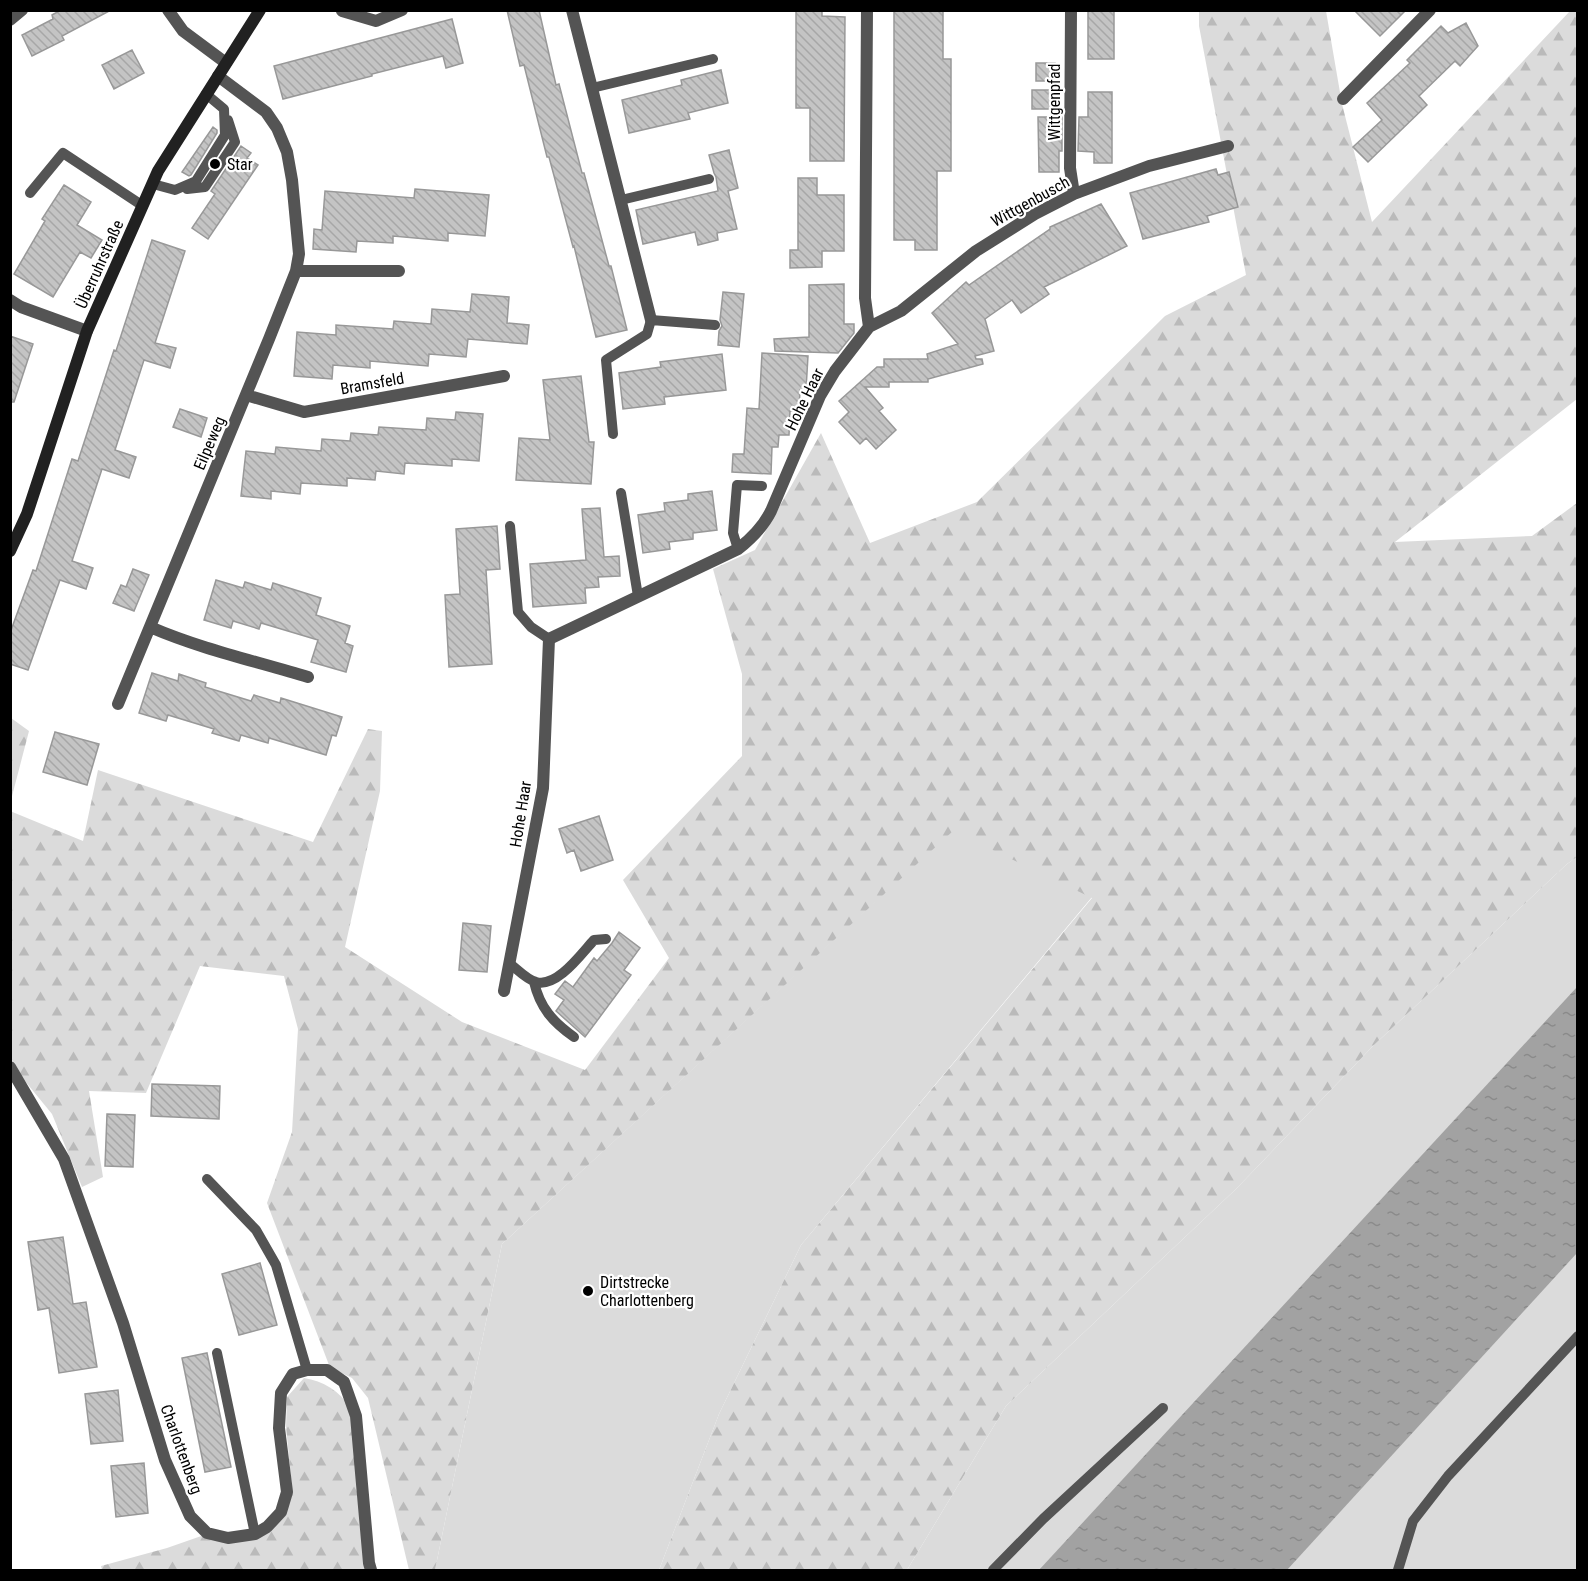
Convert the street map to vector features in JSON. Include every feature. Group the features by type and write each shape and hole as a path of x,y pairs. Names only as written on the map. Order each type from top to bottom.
{"main road":[{"name":"Überruhrstraße","path":"10,551 27,514 87,331 158,171 260,10"}],"street":[{"path":"10,20 22,10"},
{"path":"168,10 183,32 226,63"},
{"path":"342,11 376,21 402,10"},
{"path":"572,10 651,320"},
{"path":"867,10 865,298 869,327"},
{"name":"Wittgenpfad","path":"1071,10 1070,168 1074,194"},
{"path":"1344,99 1430,10"},
{"name":"Eilpeweg","path":"118,704 296,271 299,254 292,180 287,152 277,128 266,112 218,76"},
{"name":"Wittgenbusch","path":"869,327 901,311 975,251 1035,214 1074,194 1149,166 1228,146"},
{"path":"296,271 399,271"},
{"path":"10,300 21,307 87,331"},
{"name":"Hohe Haar","path":"504,991 543,788 549,639 738,549 751,538 764,525 771,511 820,396 835,370 869,327"},
{"name":"Bramsfeld","path":"246,395 304,412 504,376"},
{"path":"150,627 229,655 308,676"},
{"name":"Charlottenberg","path":"10,1067 64,1158 123,1323 165,1460 190,1516 207,1533 228,1538 255,1534"},
{"path":"255,1534 267,1527 280,1512 287,1492 279,1428 281,1393 293,1374 307,1370 327,1370 344,1382 356,1416 371,1570"}],"lane":[{"path":"592,88 713,59"},
{"path":"153,184 175,190 196,181 225,135 224,109 206,94"},
{"path":"30,193 63,153 143,206"},
{"path":"621,200 708,179"},
{"path":"613,434 606,360 647,334 651,320 715,325"},
{"path":"738,549 733,533 737,485 762,486"},
{"path":"621,493 638,596"},
{"path":"510,526 518,612 531,627 549,639"},
{"path":"509,963 534,982 545,983 559,977 594,940 606,939"},
{"path":"534,982 537,995 545,1010 557,1025 574,1038"},
{"path":"207,1179 256,1230 276,1265 307,1370"},
{"path":"1398,1570 1413,1521 1448,1476 1578,1336"},
{"path":"217,1353 255,1534"},
{"path":"993,1570 1163,1408"}],"green space":[{"path":"1199,11 1326,11 1342,104 1372,222 1570,11 1577,11 1577,399 1395,542 1532,536 1577,503 1577,857 1374,1045 1236,1189 1006,1406 907,1570 659,1570 719,1414 801,1245 1092,898 953,831 502,1244 435,1570 409,1570 368,1398 352,1378 329,1365 267,1203 292,1132 298,1029 284,976 200,966 146,1093 89,1091 103,1177 82,1187 52,1114 20,1075 11,1058 10,811 83,841 98,770 313,842 368,729 382,731 380,791 345,947 462,1022 585,1070 669,958 623,880 742,756 742,674 713,569 755,550 821,433 870,543 977,502 1165,316 1246,275 1199,26"},
{"path":"11,718 29,731 11,800"},
{"path":"953,830 1092,897 801,1245 719,1414 659,1570 435,1570 502,1244"},
{"path":"1577,857 1577,1570 907,1570 1006,1406 1236,1189 1374,1045"},
{"path":"304,1378 330,1388 350,1408 369,1570 102,1570 101,1566 167,1548 207,1534 260,1537 292,1487 286,1427 287,1397"}],"water":[{"path":"1577,987 1577,1253 1287,1570 1039,1570"}],"building":[{"path":"61,10 111,10 62,36 64,40 32,56 22,35 53,19 52,15"},
{"path":"507,10 539,10 556,85 559,84 627,330 596,337 574,246 549,157 547,157 524,65 520,66"},
{"path":"796,10 822,10 822,16 845,17 844,161 810,161 810,108 796,108"},
{"path":"894,10 943,10 943,59 951,59 951,171 937,171 937,250 915,250 915,240 894,240"},
{"path":"1088,10 1114,10 1114,59 1088,59"},
{"path":"1354,10 1406,10 1380,36"},
{"path":"452,19 463,63 446,68 443,56 283,99 274,66"},
{"path":"1466,23 1478,46 1460,66 1455,61 1419,96 1427,105 1368,162 1353,147 1382,120 1367,103 1410,63 1407,60 1441,26 1448,33"},
{"path":"132,50 144,73 114,89 102,65"},
{"path":"1036,63 1055,63 1055,81 1036,81"},
{"path":"721,70 728,103 688,113 690,119 629,133 622,100 682,85 681,80"},
{"path":"1032,90 1051,90 1051,109 1032,109"},
{"path":"1088,92 1112,92 1112,163 1094,163 1094,152 1078,151 1079,117 1088,117"},
{"path":"1038,117 1062,117 1062,151 1059,151 1059,172 1039,172"},
{"path":"213,127 217,133 191,175 182,172"},
{"path":"241,146 251,153 247,158 258,165 208,239 192,228 215,194 211,191"},
{"path":"729,150 738,188 728,191 737,229 717,233 718,240 698,245 695,232 643,244 636,210 718,191 709,155"},
{"path":"1216,169 1218,175 1229,172 1238,207 1207,216 1209,222 1143,239 1130,193"},
{"path":"798,178 817,178 817,195 844,195 844,251 822,251 822,267 790,268 790,250 798,250"},
{"path":"64,185 91,202 77,225 102,240 91,258 80,252 53,297 14,274 45,221 42,219"},
{"path":"415,189 489,195 485,236 448,233 448,241 393,236 393,243 357,241 356,252 313,249 314,229 322,230 325,191 414,198"},
{"path":"1101,204 1127,246 1044,287 1049,294 1021,313 1012,300 985,319 994,351 975,356 976,359 982,359 983,364 928,379 928,382 889,382 889,387 865,387 883,408 879,411 896,430 876,449 866,438 860,444 839,422 849,412 839,401 877,367 884,367 884,359 928,359 927,354 958,344 932,313 966,282 969,285 1050,227"},
{"path":"152,240 185,251 155,343 176,348 170,368 144,360 115,450 136,457 129,478 102,469 72,561 93,568 86,589 60,580 28,670 10,664 10,633 33,570 36,571 72,459 78,461"},
{"path":"844,284 844,324 854,324 854,333 838,353 775,351 774,339 809,337 809,285"},
{"path":"723,292 744,294 739,347 718,345 719,331 722,326 720,320"},
{"path":"472,294 509,297 507,323 529,325 527,344 468,339 466,357 429,354 428,366 370,361 370,368 333,365 332,379 294,376 297,332 336,335 336,325 393,329 394,321 431,324 432,309 470,312"},
{"path":"10,336 33,344 14,402 10,402"},
{"path":"762,353 808,356 806,390 800,390 799,411 790,411 789,435 779,435 778,447 772,447 771,474 732,472 733,454 744,454 747,408 759,409"},
{"path":"722,354 726,390 664,397 665,404 623,409 619,373 661,367 660,362"},
{"path":"581,376 589,442 594,442 591,484 516,480 519,438 550,440 543,380"},
{"path":"180,409 207,418 201,437 173,427"},
{"path":"456,412 483,414 479,461 452,459 452,466 405,463 404,474 376,471 375,480 347,478 347,486 301,483 300,494 271,491 271,499 241,496 246,451 275,454 276,447 321,451 322,439 350,441 351,433 378,435 379,427 426,430 427,418 455,420"},
{"path":"712,491 717,530 693,533 693,539 669,542 670,549 643,553 638,515 665,511 664,503 688,500 688,494"},
{"path":"600,508 604,557 619,556 620,576 598,577 599,587 585,588 586,603 533,607 530,564 586,560 582,509"},
{"path":"497,526 500,569 486,570 492,664 449,667 445,595 460,594 456,529"},
{"path":"133,569 149,575 134,611 113,603 121,585 126,587"},
{"path":"216,580 243,588 245,582 271,590 273,583 321,598 316,615 350,626 345,643 353,646 346,672 311,662 318,640 261,623 259,629 233,621 231,628 204,620"},
{"path":"152,673 178,681 179,674 206,683 205,687 251,701 254,695 280,703 281,698 342,717 336,736 332,735 326,755 269,738 268,743 241,735 239,741 212,733 214,729 168,715 166,721 139,713"},
{"path":"55,732 99,744 87,785 43,772"},
{"path":"599,816 613,860 581,871 574,850 567,853 559,829"},
{"path":"463,923 491,926 487,972 459,970"},
{"path":"619,932 640,948 624,970 631,975 585,1037 556,1011 564,1000 555,994 565,981 573,987 594,958 597,961"},
{"path":"152,1084 220,1086 219,1119 151,1116"},
{"path":"107,1114 135,1115 133,1167 105,1166"},
{"path":"63,1237 73,1304 86,1302 97,1367 59,1373 49,1308 38,1310 28,1242"},
{"path":"260,1263 277,1325 239,1335 222,1274"},
{"path":"207,1353 231,1467 205,1472 182,1358"},
{"path":"118,1390 123,1441 91,1444 85,1394"},
{"path":"144,1463 148,1513 116,1517 111,1466"}],"place":[{"name":"Star","path":"215,164"},
{"name":"Dirtstrecke Charlottenberg","path":"588,1291"}]}
